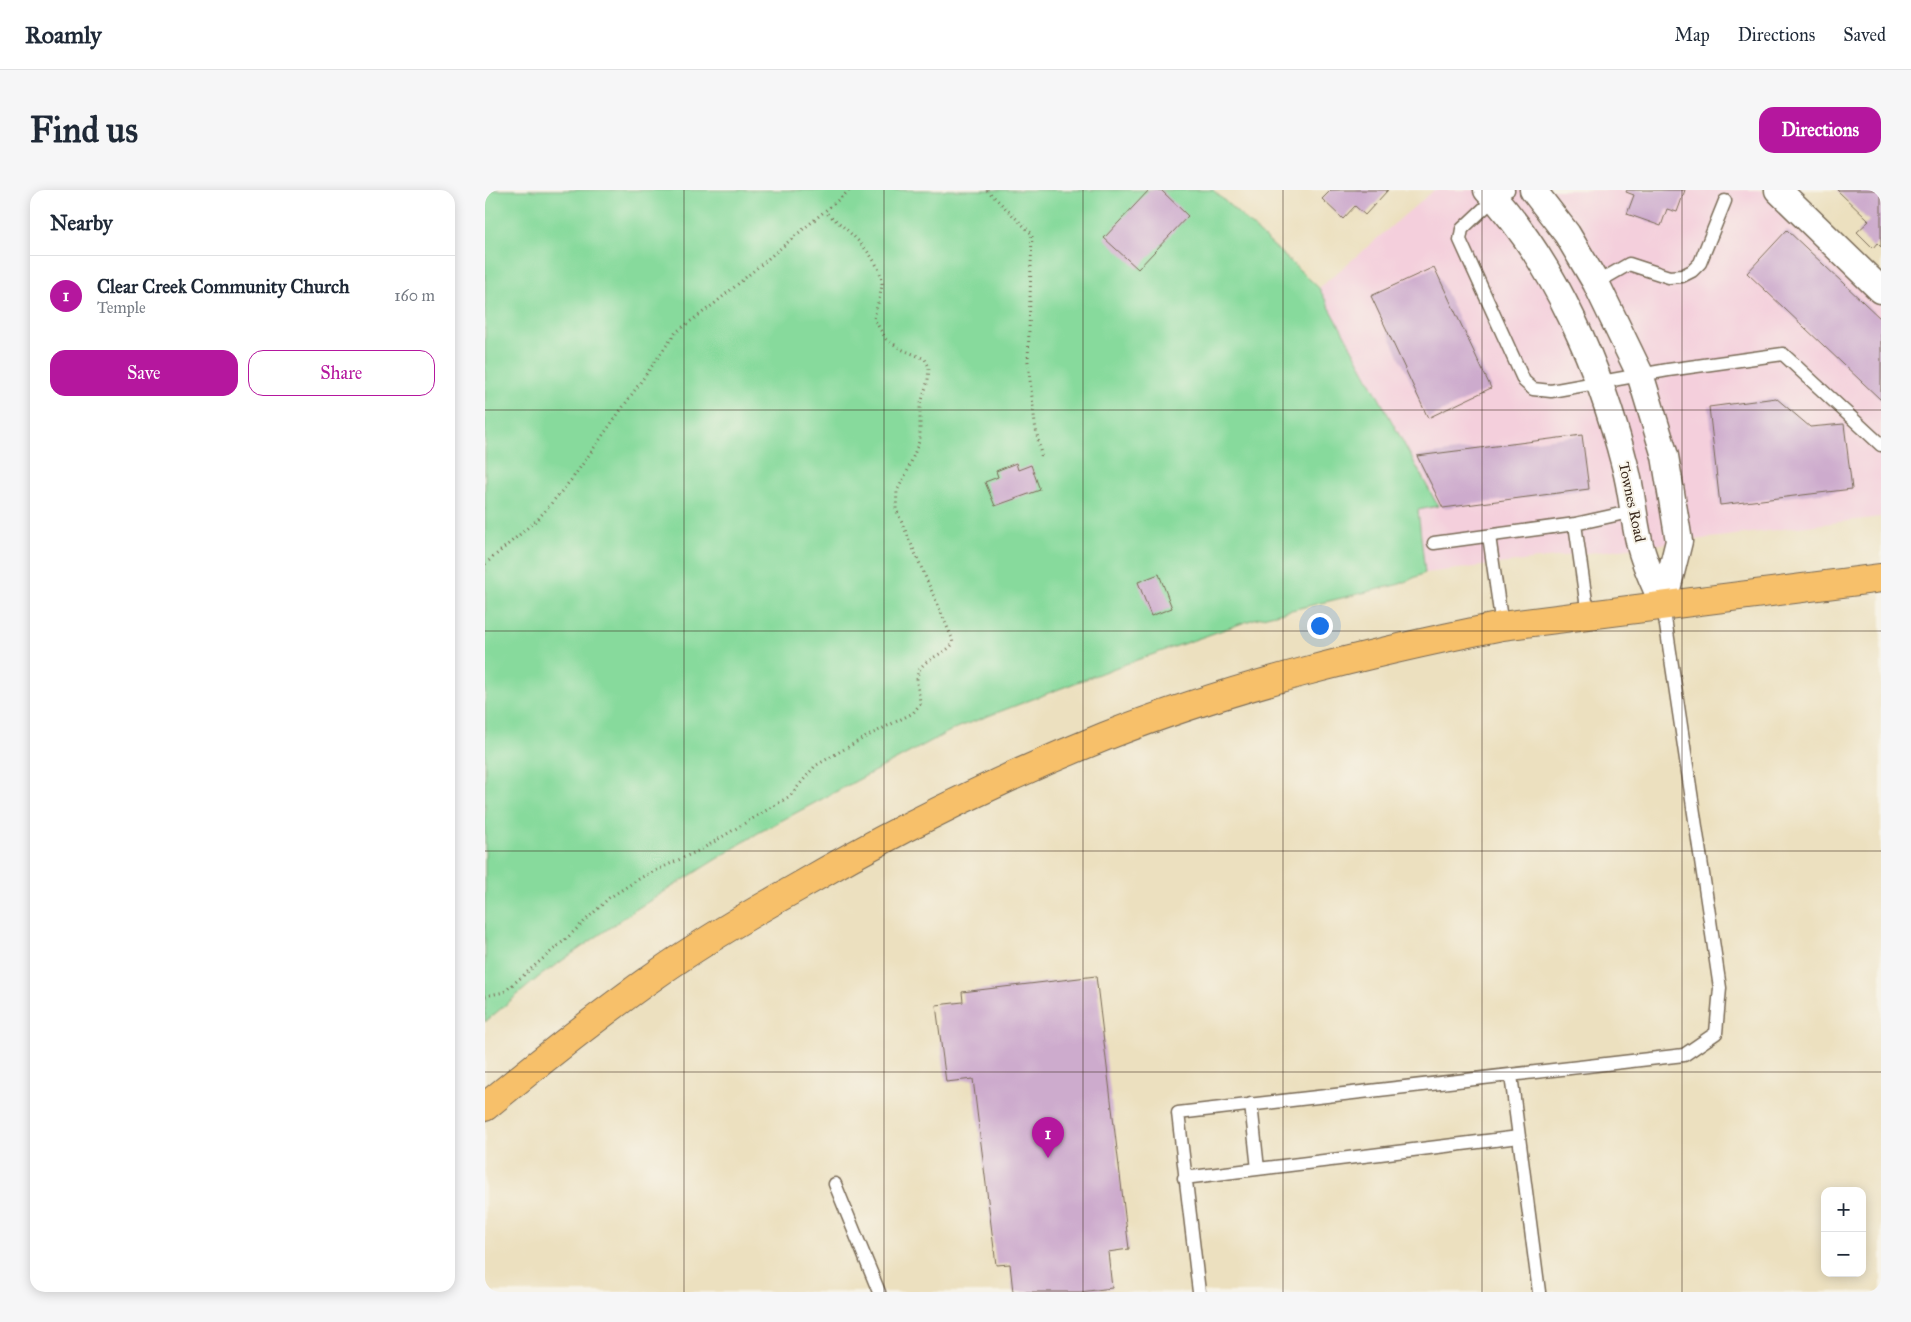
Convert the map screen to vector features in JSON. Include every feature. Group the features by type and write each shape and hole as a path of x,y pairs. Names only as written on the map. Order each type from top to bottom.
{"main road":[{"path":"485,1107 577,1032 667,968 747,916 839,863 936,811 1107,736 1210,700 1363,657 1502,626 1881,578"}],"street":[{"path":"1533,190 1567,234 1596,283 1640,374 1665,456 1679,541 1663,605"},
{"path":"1778,190 1881,290"},
{"name":"Townes Road","path":"1497,193 1533,248 1563,300 1600,381 1625,467 1639,542 1663,605"}],"lane":[{"path":"1497,193 1462,229 1460,240 1524,381 1533,389 1551,391 1640,374 1783,354 1881,446"},
{"path":"1596,283 1629,264 1669,277 1682,276 1692,271 1700,263 1725,201"},
{"path":"1434,544 1575,524 1634,511"},
{"path":"1575,524 1588,615"},
{"path":"1489,536 1502,626"},
{"path":"1199,1292 1177,1113 1683,1055 1716,1033 1720,988 1663,605"},
{"path":"1511,1074 1539,1292"},
{"path":"1251,1104 1259,1169"},
{"path":"1184,1178 1519,1137"},
{"path":"835,1184 879,1292"}],"path":[{"path":"485,564 539,519 567,486 676,332 714,304 850,190"},
{"path":"987,190 1032,234 1028,362 1035,424 1042,460"},
{"path":"485,996 504,992 609,898 650,873 702,849 790,796 815,766 913,713 920,704 917,680 918,671 922,664 947,650 953,644 896,509 897,491 908,470 920,439 920,407 928,380 929,367 925,359 901,349 886,339 874,318 882,284 878,268 868,253 842,224 825,212"}],"shaded area":[{"path":"1434,190 1760,190 1881,304 1881,517 1425,573 1417,509 1438,505 1319,288"}],"green space":[{"path":"486,190 1213,190 1319,288 1438,506 1418,510 1425,573 1400,584 1254,619 1117,667 954,729 758,833 635,910 540,976 485,1022"}],"building":[{"path":"1149,190 1161,190 1188,216 1138,269 1104,238"},
{"path":"1331,190 1388,190 1365,215 1355,206 1343,219 1322,199"},
{"path":"1627,190 1685,190 1677,212 1667,209 1661,226 1627,214 1634,195 1626,192"},
{"path":"1837,190 1881,190 1881,247 1877,243 1873,248 1857,232 1869,221"},
{"path":"1787,230 1881,319 1881,400 1747,273"},
{"path":"1434,267 1491,388 1428,418 1371,296"},
{"path":"1776,398 1810,427 1844,424 1852,489 1720,505 1709,407"},
{"path":"1582,435 1589,489 1443,508 1417,456"},
{"path":"1016,463 1018,470 1031,465 1040,490 995,506 985,482 998,477 996,471"},
{"path":"1159,574 1172,608 1151,616 1138,582"},
{"path":"1096,976 1129,1249 1108,1252 1112,1288 1080,1292 1013,1292 1010,1264 996,1265 973,1079 946,1082 936,1005 963,1002 962,992"}],"place":[{"name":"Clear Creek Community Church","path":"1048,1158"}]}
